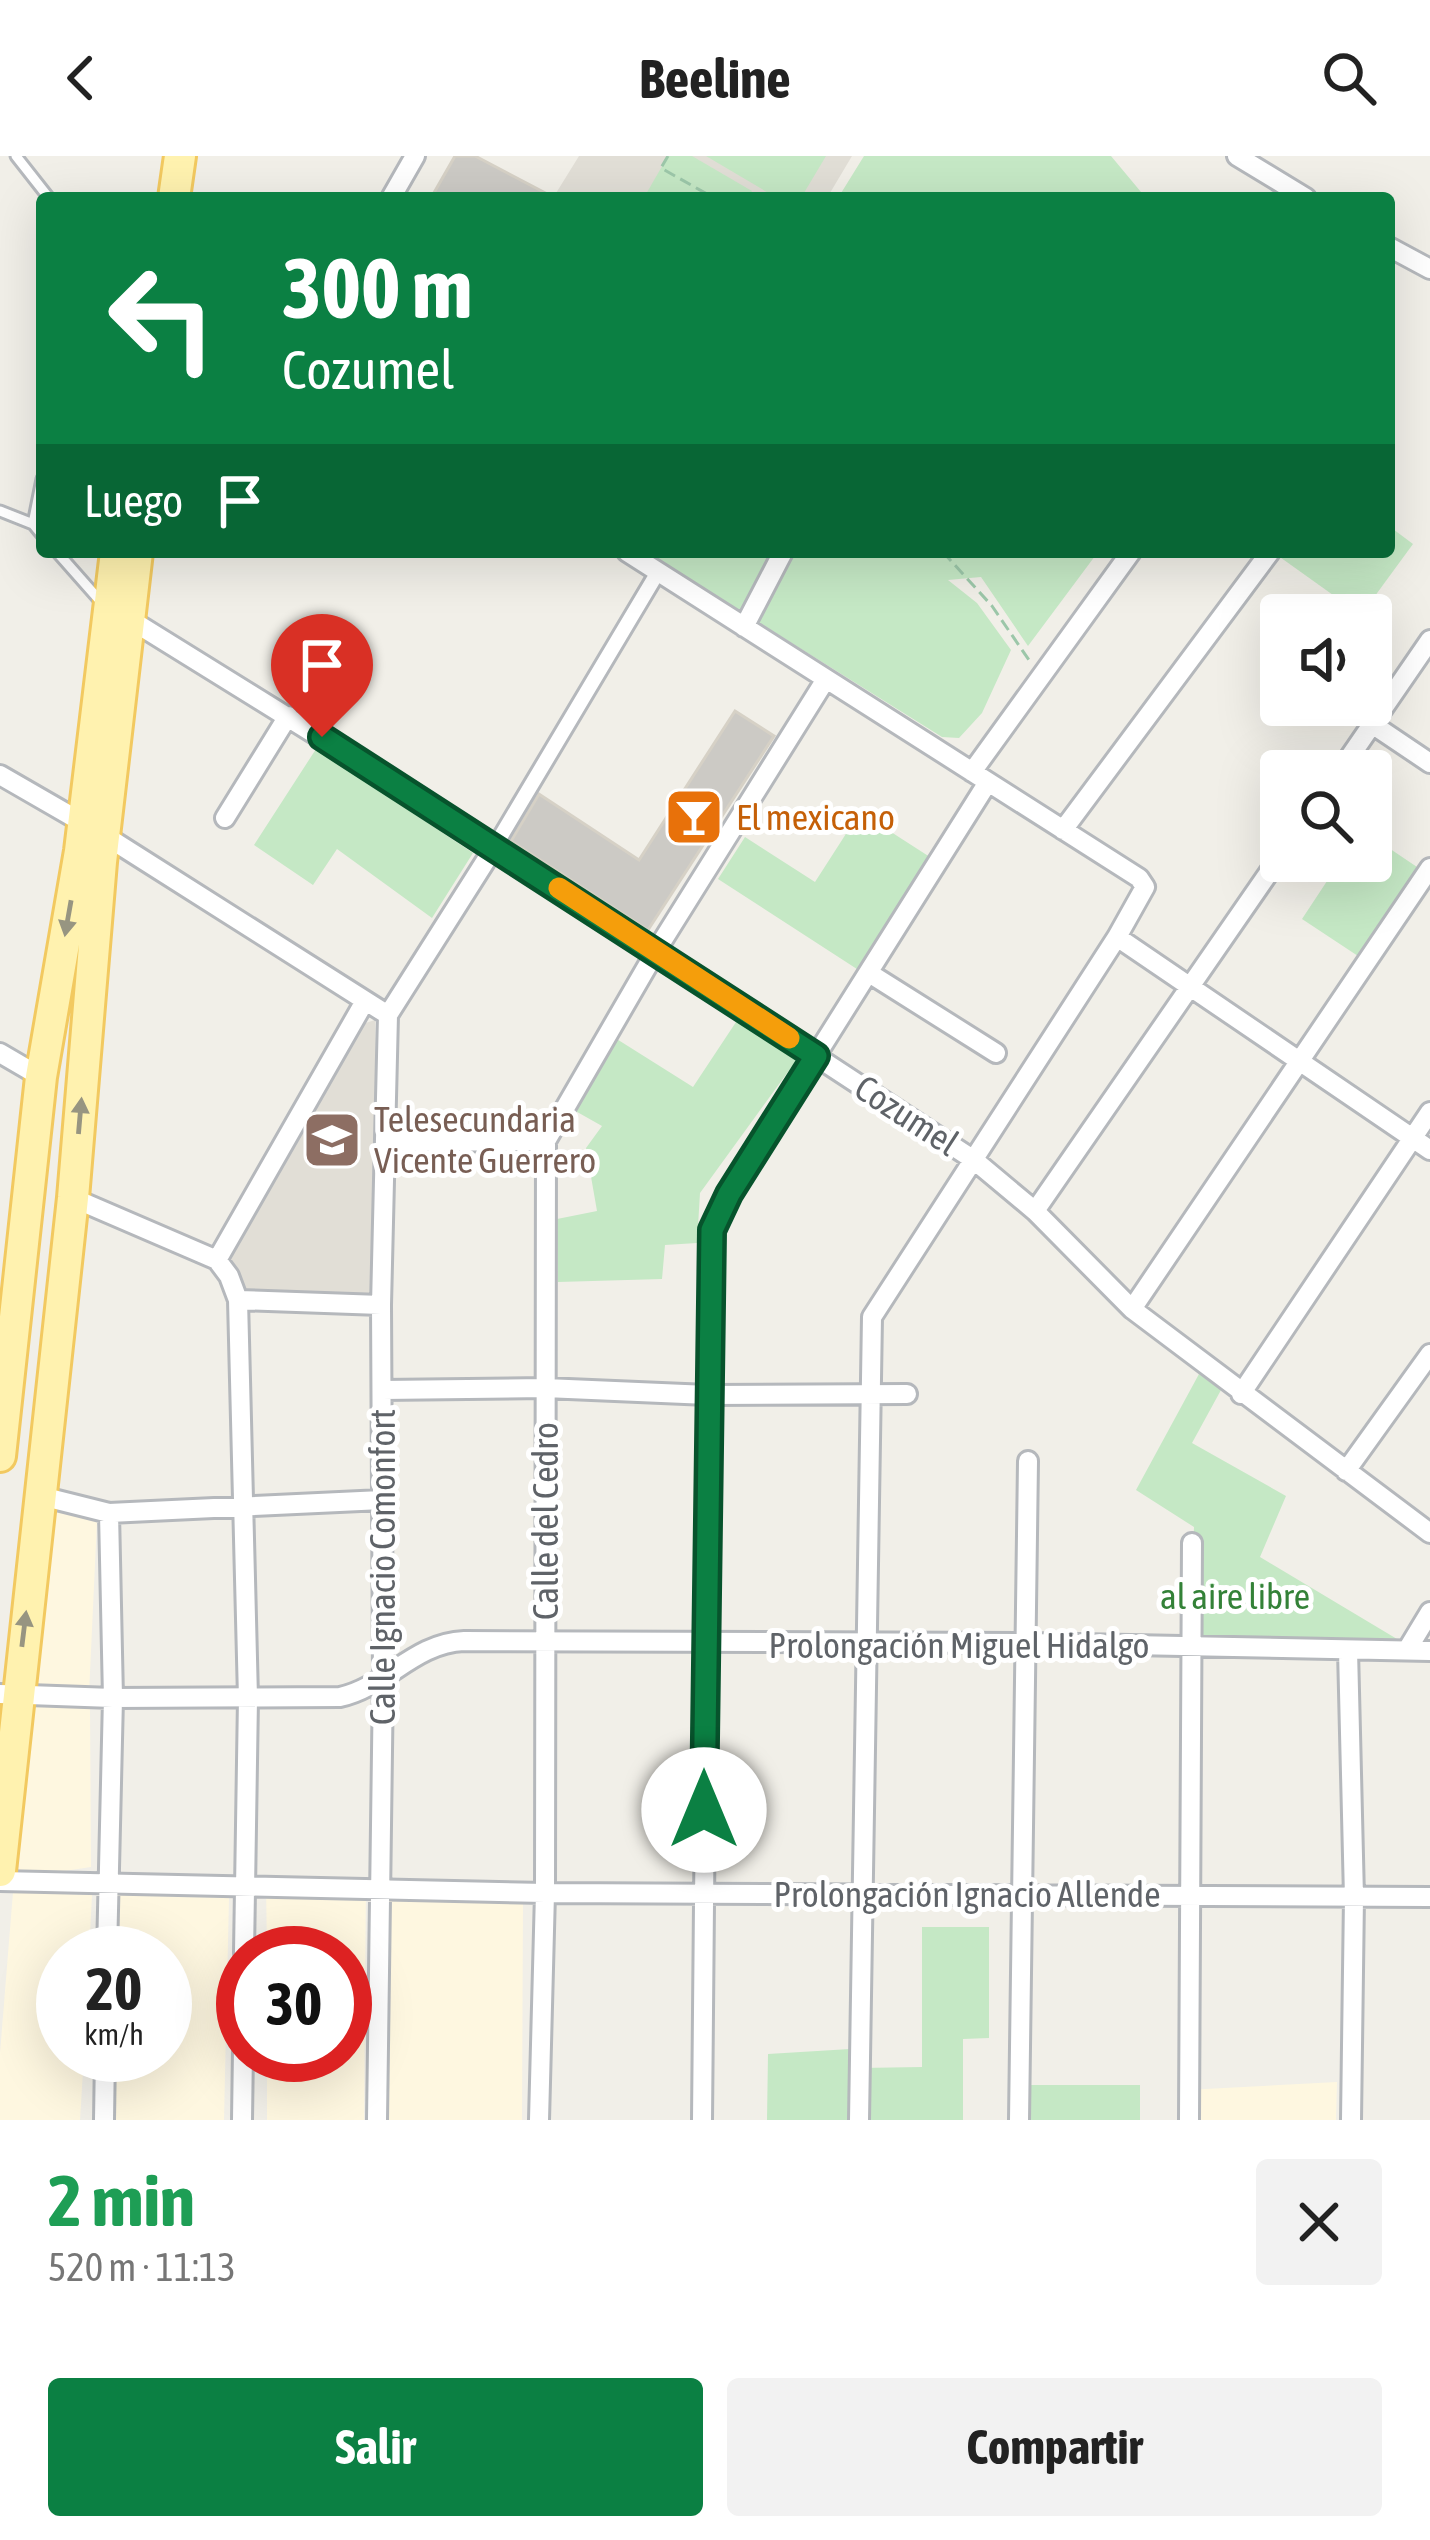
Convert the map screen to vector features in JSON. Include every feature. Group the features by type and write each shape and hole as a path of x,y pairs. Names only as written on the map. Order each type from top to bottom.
{"main road":[{"path":"156,192 160,156"},
{"path":"175,192 180,156"},
{"path":"116,558 120,615"},
{"path":"0,1871 8,1694 41,1496 73,1198 93,828 120,615 135,558"},
{"path":"0,1451 10,1260 41,1078 93,828"}],"street":[{"path":"394,192 415,156"},
{"path":"1237,156 1296,192"},
{"path":"1395,250 1430,269"},
{"path":"636,558 1139,878 1145,887 872,1317 859,2120"},
{"path":"744,627 780,558"},
{"path":"703,2120 712,1230 729,1194 868,973 1041,677 1127,558"},
{"path":"1063,830 1266,558"},
{"path":"0,775 93,828 388,1015 658,572"},
{"name":"Cozumel","path":"120,615 495,846 974,1160 1035,1211 1132,1309 1430,1533"},
{"path":"1392,695 1430,640"},
{"name":"Calle del Cedro","path":"539,2120 547,1141 656,951 826,679"},
{"path":"226,818 287,716"},
{"path":"1375,726 1430,763"},
{"path":"1132,1309 1430,868"},
{"path":"1035,1211 1262,882"},
{"path":"1117,937 1430,1150"},
{"path":"868,973 996,1053"},
{"path":"217,1260 365,1001"},
{"name":"Calle Ignacio Comonfort","path":"377,2120 381,1305 388,1015"},
{"path":"0,1053 41,1078"},
{"path":"1241,1394 1430,1112"},
{"path":"386,1142 547,1141"},
{"path":"73,1198 217,1260 238,1300 248,1698 244,1926"},
{"path":"238,1300 381,1305"},
{"path":"1346,1471 1430,1354"},
{"path":"382,1390 907,1394"},
{"path":"1019,2120 1028,1461"},
{"path":"41,1496 109,1513 382,1500"},
{"path":"107,1926 113,1698 109,1513"},
{"path":"1189,2120 1192,1543"},
{"path":"1407,1650 1430,1612"},
{"name":"Prolongación Miguel Hidalgo","path":"8,1694 340,1697 360,1693 422,1650 443,1642 1028,1643 1430,1651"},
{"path":"1348,1649 1354,1897 1351,2120"},
{"name":"Prolongación Ignacio Allende","path":"0,1881 544,1893 1430,1897"},
{"path":"104,2120 105,2082"},
{"path":"242,2120 243,2082"}],"lane":[{"path":"16,156 44,192"},
{"path":"33,524 36,509"},
{"path":"0,512 36,528"},
{"path":"63,558 120,615"}],"path":[{"path":"668,156 661,168 704,192"},
{"path":"948,558 992,606 1041,677"}],"shaded area":[{"path":"579,156 852,156 831,192 557,192"},
{"name":"Telesecundaria Vicente Guerrero","path":"375,1020 381,1305 238,1300 217,1260 350,1028"},
{"path":"47,1507 97,1521 89,1694 33,1687"},
{"path":"30,1703 90,1707 91,1867 18,1878"},
{"path":"366,1883 366,1926 267,1926 266,1884"},
{"path":"105,1885 229,1898 228,1926 216,1926 216,2082 225,2082 224,2120 97,2120 98,2082 192,2082 192,1926 104,1926"},
{"path":"382,1889 523,1900 522,2120 377,2120"},
{"path":"13,1892 92,1895 90,1926 36,1926 36,2082 82,2082 80,2120 0,2120 0,2053"},
{"path":"267,2082 364,2082 364,2120 267,2120"},
{"path":"1337,2082 1336,2120 1187,2120 1186,2090"}],"green space":[{"path":"668,156 692,156 752,191 751,192 647,192"},
{"path":"706,156 826,156 805,192 767,192"},
{"path":"864,156 1111,156 1141,192 842,192"},
{"path":"1395,530 1413,544 1376,594 1332,594 1281,558 1395,558"},
{"path":"656,558 1094,558 1028,646 981,577 948,580 977,603 1011,650 982,713 959,738 942,737"},
{"path":"316,749 473,853 432,918 337,849 313,885 254,845"},
{"path":"860,812 933,859 860,971 718,879 745,837 815,882"},
{"path":"1392,850 1417,867 1358,956 1302,919 1326,882 1392,882"},
{"path":"738,1019 798,1058 700,1193 697,1243 665,1245 662,1279 558,1282 557,1219 597,1211 586,1148 602,1126 563,1104 604,1031 693,1087"},
{"name":"al aire libre","path":"1199,1374 1221,1390 1192,1443 1286,1496 1260,1557 1397,1639 1189,1639 1194,1527 1136,1490"},
{"path":"922,1927 989,1927 989,2038 963,2039 963,2120 862,2120 861,2068 922,2067"},
{"path":"850,2049 849,2120 767,2120 768,2054"},
{"path":"1024,2085 1140,2085 1140,2120 1024,2120"}],"building":[{"path":"455,156 475,156 544,192 434,192"},
{"name":"El mexicano","path":"735,711 774,736 648,930 511,841 539,794 639,860"}],"slow traffic":[{"path":"559,888 789,1038"}],"place":[{"name":"El mexicano","path":"694,817"},
{"name":"Telesecundaria Vicente Guerrero","path":"332,1140"}],"route":[{"path":"322,737 816,1056 729,1194 712,1230 704,1810"}]}
